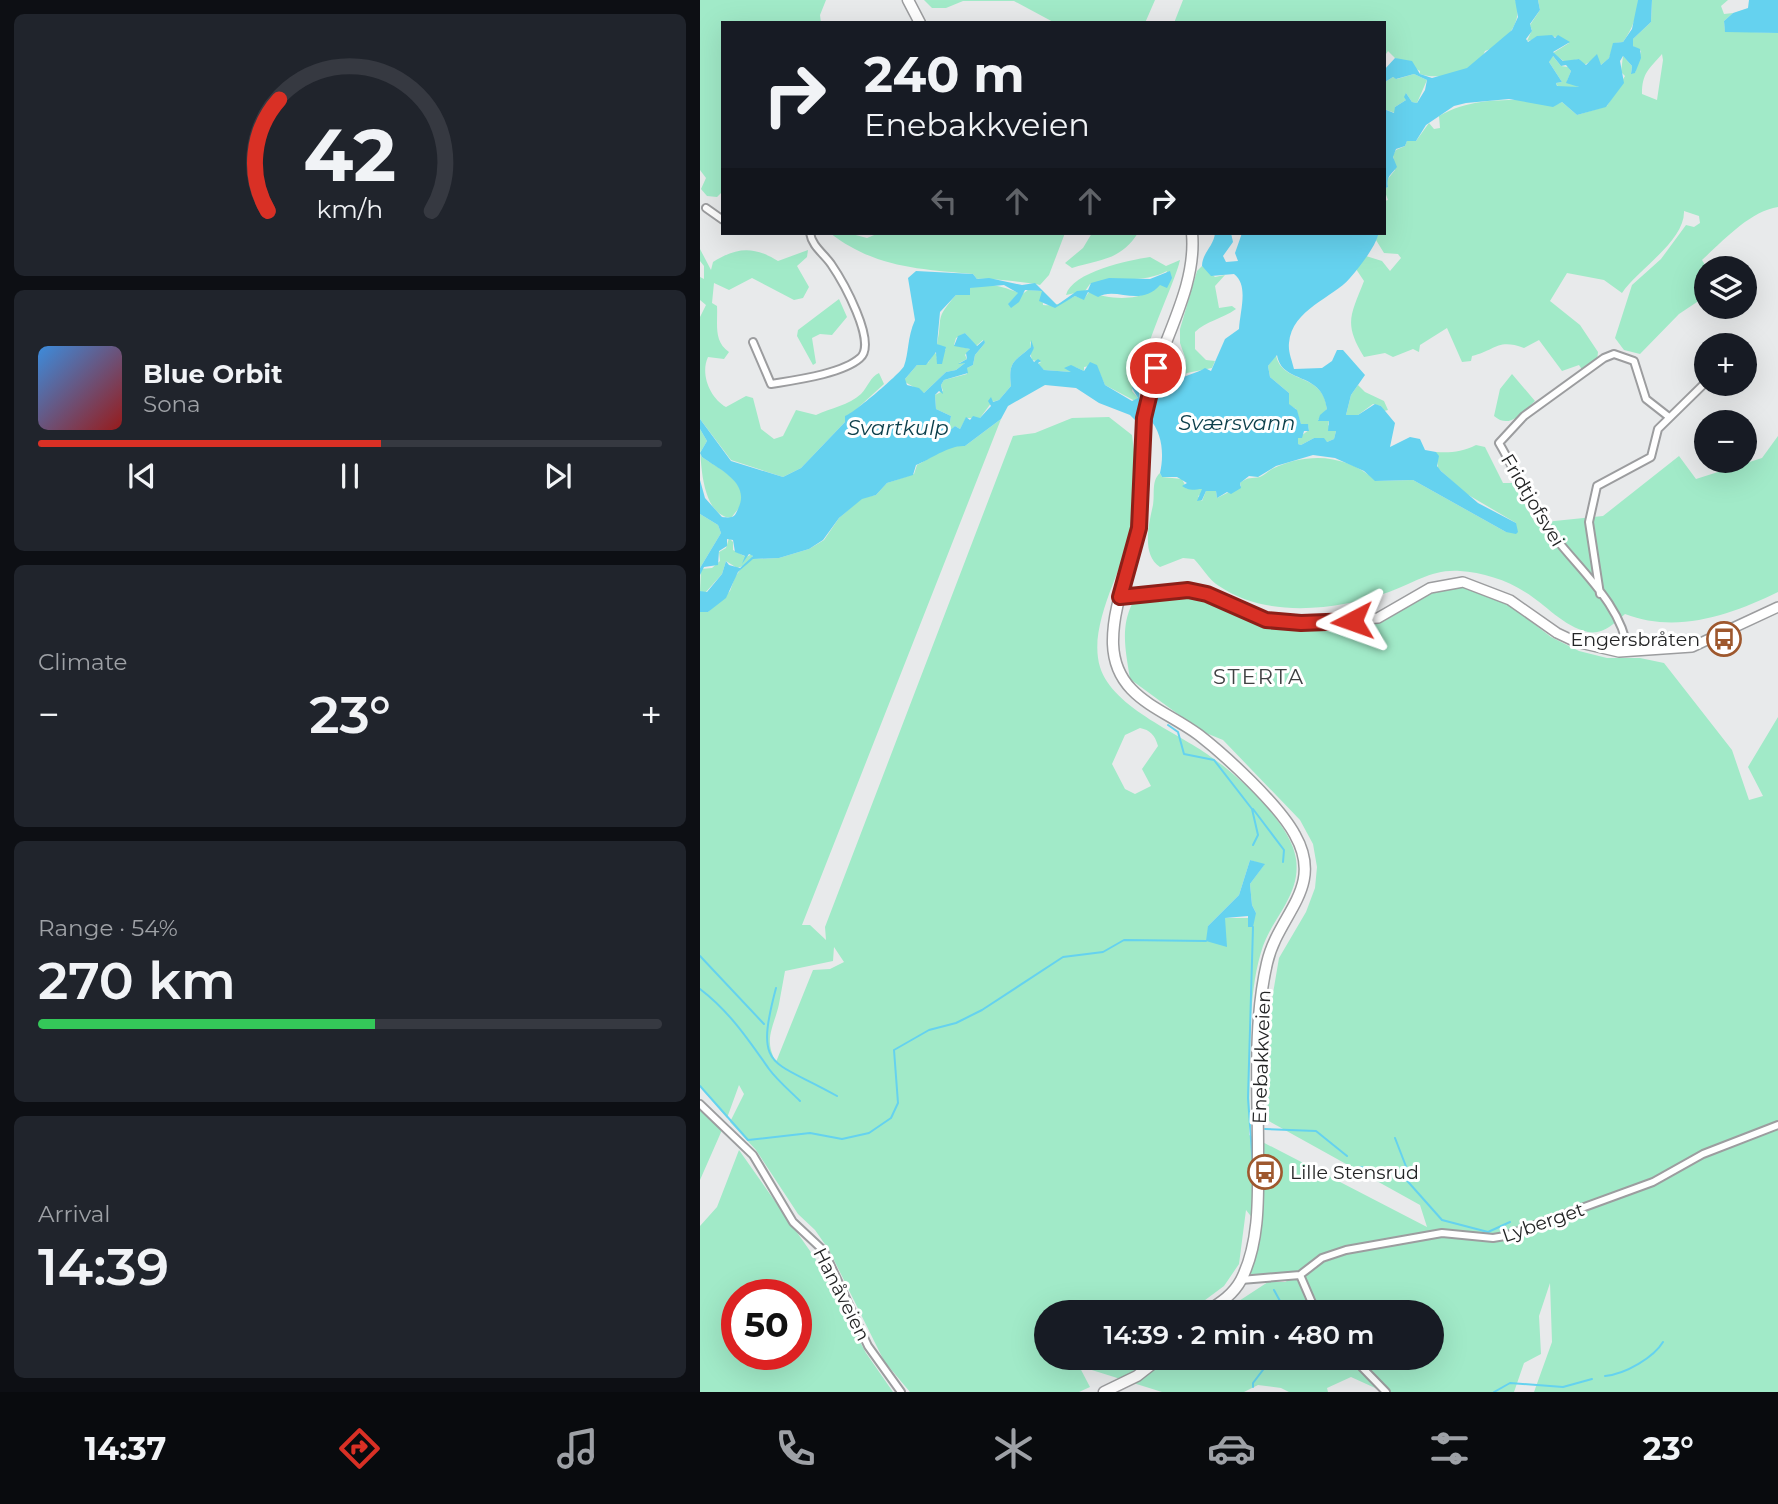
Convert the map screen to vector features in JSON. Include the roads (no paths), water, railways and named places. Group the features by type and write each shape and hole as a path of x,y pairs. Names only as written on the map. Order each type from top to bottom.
{"main road":[{"path":"908,0 919,21"},
{"name":"Enebakkveien","path":"1192,235 1189,273 1153,376 1145,414 1140,518 1120,597 1113,645 1117,665 1128,687 1146,704 1195,732 1220,754 1289,824 1304,858 1304,885 1275,940 1262,990 1258,1048 1262,1203 1251,1252 1241,1280 1223,1300"},
{"path":"1120,597 1188,590 1207,594 1261,618 1309,623 1378,618 1430,588 1462,582 1510,600 1557,633 1576,642 1605,651 1628,652 1697,646 1778,607"},
{"path":"1104,1392 1145,1370"}],"street":[{"path":"706,208 721,219"},
{"path":"753,342 771,384 815,375 862,357 866,335 842,283 831,264 813,244 811,235"},
{"name":"Fridtjofsvei","path":"1628,652 1620,622 1542,520 1499,443 1524,416 1604,358 1614,354 1634,361 1647,399 1669,418"},
{"path":"1600,594 1589,522 1597,486 1651,457 1656,433 1694,394"},
{"name":"Hanåveien","path":"700,1104 753,1155 793,1222 824,1251 868,1346 901,1392"},
{"name":"Lyberget","path":"1300,1275 1322,1258 1339,1251 1442,1233 1493,1238 1506,1236 1653,1182 1711,1150 1778,1125"},
{"path":"1241,1280 1300,1275 1311,1300"},
{"path":"1365,1370 1386,1392"}],"water":[{"path":"1515,0 1538,0 1540,10 1530,24 1532,31 1526,39 1528,42 1537,36 1552,35 1555,38 1558,35 1570,42 1553,52 1563,61 1579,59 1586,65 1597,54 1601,65 1609,58 1613,43 1623,42 1632,29 1638,0 1652,0 1651,22 1633,39 1633,46 1640,49 1641,58 1635,73 1631,74 1632,66 1623,56 1620,61 1624,83 1606,107 1577,115 1562,102 1553,107 1509,99 1454,106 1426,125 1416,141 1407,141 1405,146 1396,149 1393,157 1397,167 1388,178 1386,188 1386,110 1394,113 1395,107 1406,100 1406,93 1412,102 1417,103 1425,90 1427,80 1414,74 1396,79 1393,77 1386,81 1386,68 1395,58 1412,61 1420,74 1432,78 1467,68 1512,30 1518,17","holes":["1553,56 1561,66 1566,65 1571,71 1566,83 1579,87 1557,86 1556,83 1562,82 1549,62"]},
{"path":"1749,0 1778,0 1778,33 1725,32 1724,21 1733,13 1748,8"},
{"path":"1215,235 1231,235 1233,242 1223,256 1226,262 1238,261 1235,253 1241,235 1378,235 1371,251 1350,278 1297,321 1289,343 1294,369 1322,368 1332,361 1337,350 1343,350 1365,375 1351,395 1346,415 1358,415 1375,404 1381,406 1395,423 1390,447 1410,437 1420,439 1425,450 1436,452 1439,456 1437,466 1441,471 1478,503 1516,523 1518,532 1506,532 1413,480 1375,481 1364,471 1335,458 1313,455 1276,466 1258,477 1249,476 1240,483 1241,488 1231,494 1227,492 1217,498 1216,491 1206,491 1202,500 1197,501 1202,489 1185,488 1182,486 1187,483 1177,477 1162,477 1161,445 1154,424 1149,418 1137,422 1130,415 1099,403 1076,388 1045,385 1008,406 1001,419 965,446 946,450 916,465 913,475 887,483 876,495 862,499 839,518 823,540 809,549 779,558 753,559 738,572 726,598 708,612 700,612 700,591 707,592 722,574 726,561 729,565 740,568 753,556 749,554 742,564 745,556 735,552 733,540 727,539 727,546 719,551 718,565 704,567 700,575 700,568 721,533 718,525 700,514 700,480 705,498 722,517 734,516 741,500 740,492 732,478 702,457 700,453 707,441 700,429 700,419 731,461 783,477 801,468 845,422 845,416 877,393 904,366 915,320 908,278 916,271 973,274 977,279 989,278 1022,285 1035,283 1057,305 1077,291 1088,290 1091,283 1109,278 1150,279 1170,271 1172,278 1167,288 1160,285 1152,292 1136,296 1105,294 1098,297 1088,292 1084,300 1075,296 1055,308 1039,301 1042,291 1025,290 1019,302 1011,308 1008,304 1018,293 1004,285 970,288 970,295 956,295 940,312 937,344 946,347 942,364 937,364 936,352 926,365 917,365 905,379 907,385 919,388 924,393 946,372 956,370 965,363 958,364 967,359 966,353 970,349 954,346 958,336 965,333 977,346 984,340 985,343 975,355 973,365 967,368 968,373 944,380 941,385 943,394 939,391 935,395 936,409 951,416 949,428 943,436 955,426 960,429 966,417 970,420 973,416 980,418 991,406 988,401 991,397 993,402 999,400 1011,386 1010,371 1016,359 1031,347 1031,340 1034,348 1030,356 1034,362 1038,359 1041,361 1038,363 1044,370 1071,372 1064,368 1071,365 1084,371 1090,362 1097,365 1105,385 1132,401 1138,398 1132,388 1141,364 1141,410 1154,393 1161,390 1162,376 1178,380 1205,368 1211,371 1225,339 1239,329 1242,291 1239,279 1234,274 1211,276 1202,266","holes":["1277,355 1286,371 1318,388 1327,409 1318,421 1329,421 1328,431 1336,431 1334,439 1327,442 1324,438 1314,438 1298,444 1298,438 1302,438 1304,431 1309,431 1308,424 1301,424 1297,410 1289,404 1289,393 1270,377 1268,366"]},
{"path":"1250,860 1265,864 1250,884 1252,905 1256,913 1253,927 1248,927 1248,916 1225,918 1227,947 1206,941 1208,926 1239,895"}],"waterway":[{"path":"1168,725 1178,732 1184,754 1214,760 1252,809 1258,835 1253,845"},
{"path":"1253,809 1284,850 1283,862"},
{"path":"1253,927 1248,1098 1253,1167"},
{"path":"700,1086 748,1140 810,1133 842,1139 869,1133 891,1118 898,1103 894,1050 929,1030 956,1023 982,1010 1063,957 1103,952 1124,940 1206,941"},
{"path":"700,956 764,1024"},
{"path":"776,988 767,1035 768,1049 783,1067 837,1096"},
{"path":"700,989 729,1016 772,1073 800,1101"},
{"path":"1265,1129 1316,1131 1347,1156"},
{"path":"1395,1138 1407,1169 1402,1175"},
{"path":"1360,1167 1402,1175 1442,1220 1488,1232 1510,1222"},
{"path":"1274,1290 1279,1300"},
{"path":"1605,1376 1639,1364 1663,1342"},
{"path":"1253,1387 1263,1370"},
{"path":"1494,1392 1510,1383 1563,1387 1592,1379"}],"place":[{"name":"Engersbråten","path":"1724,639"},
{"name":"Lille Stensrud","path":"1265,1172"}],"district":[{"name":"STERTA","path":"1259,677"}],"water label":[{"name":"Sværsvann","path":"1237,423"},
{"name":"Svartkulp","path":"898,428"}]}
